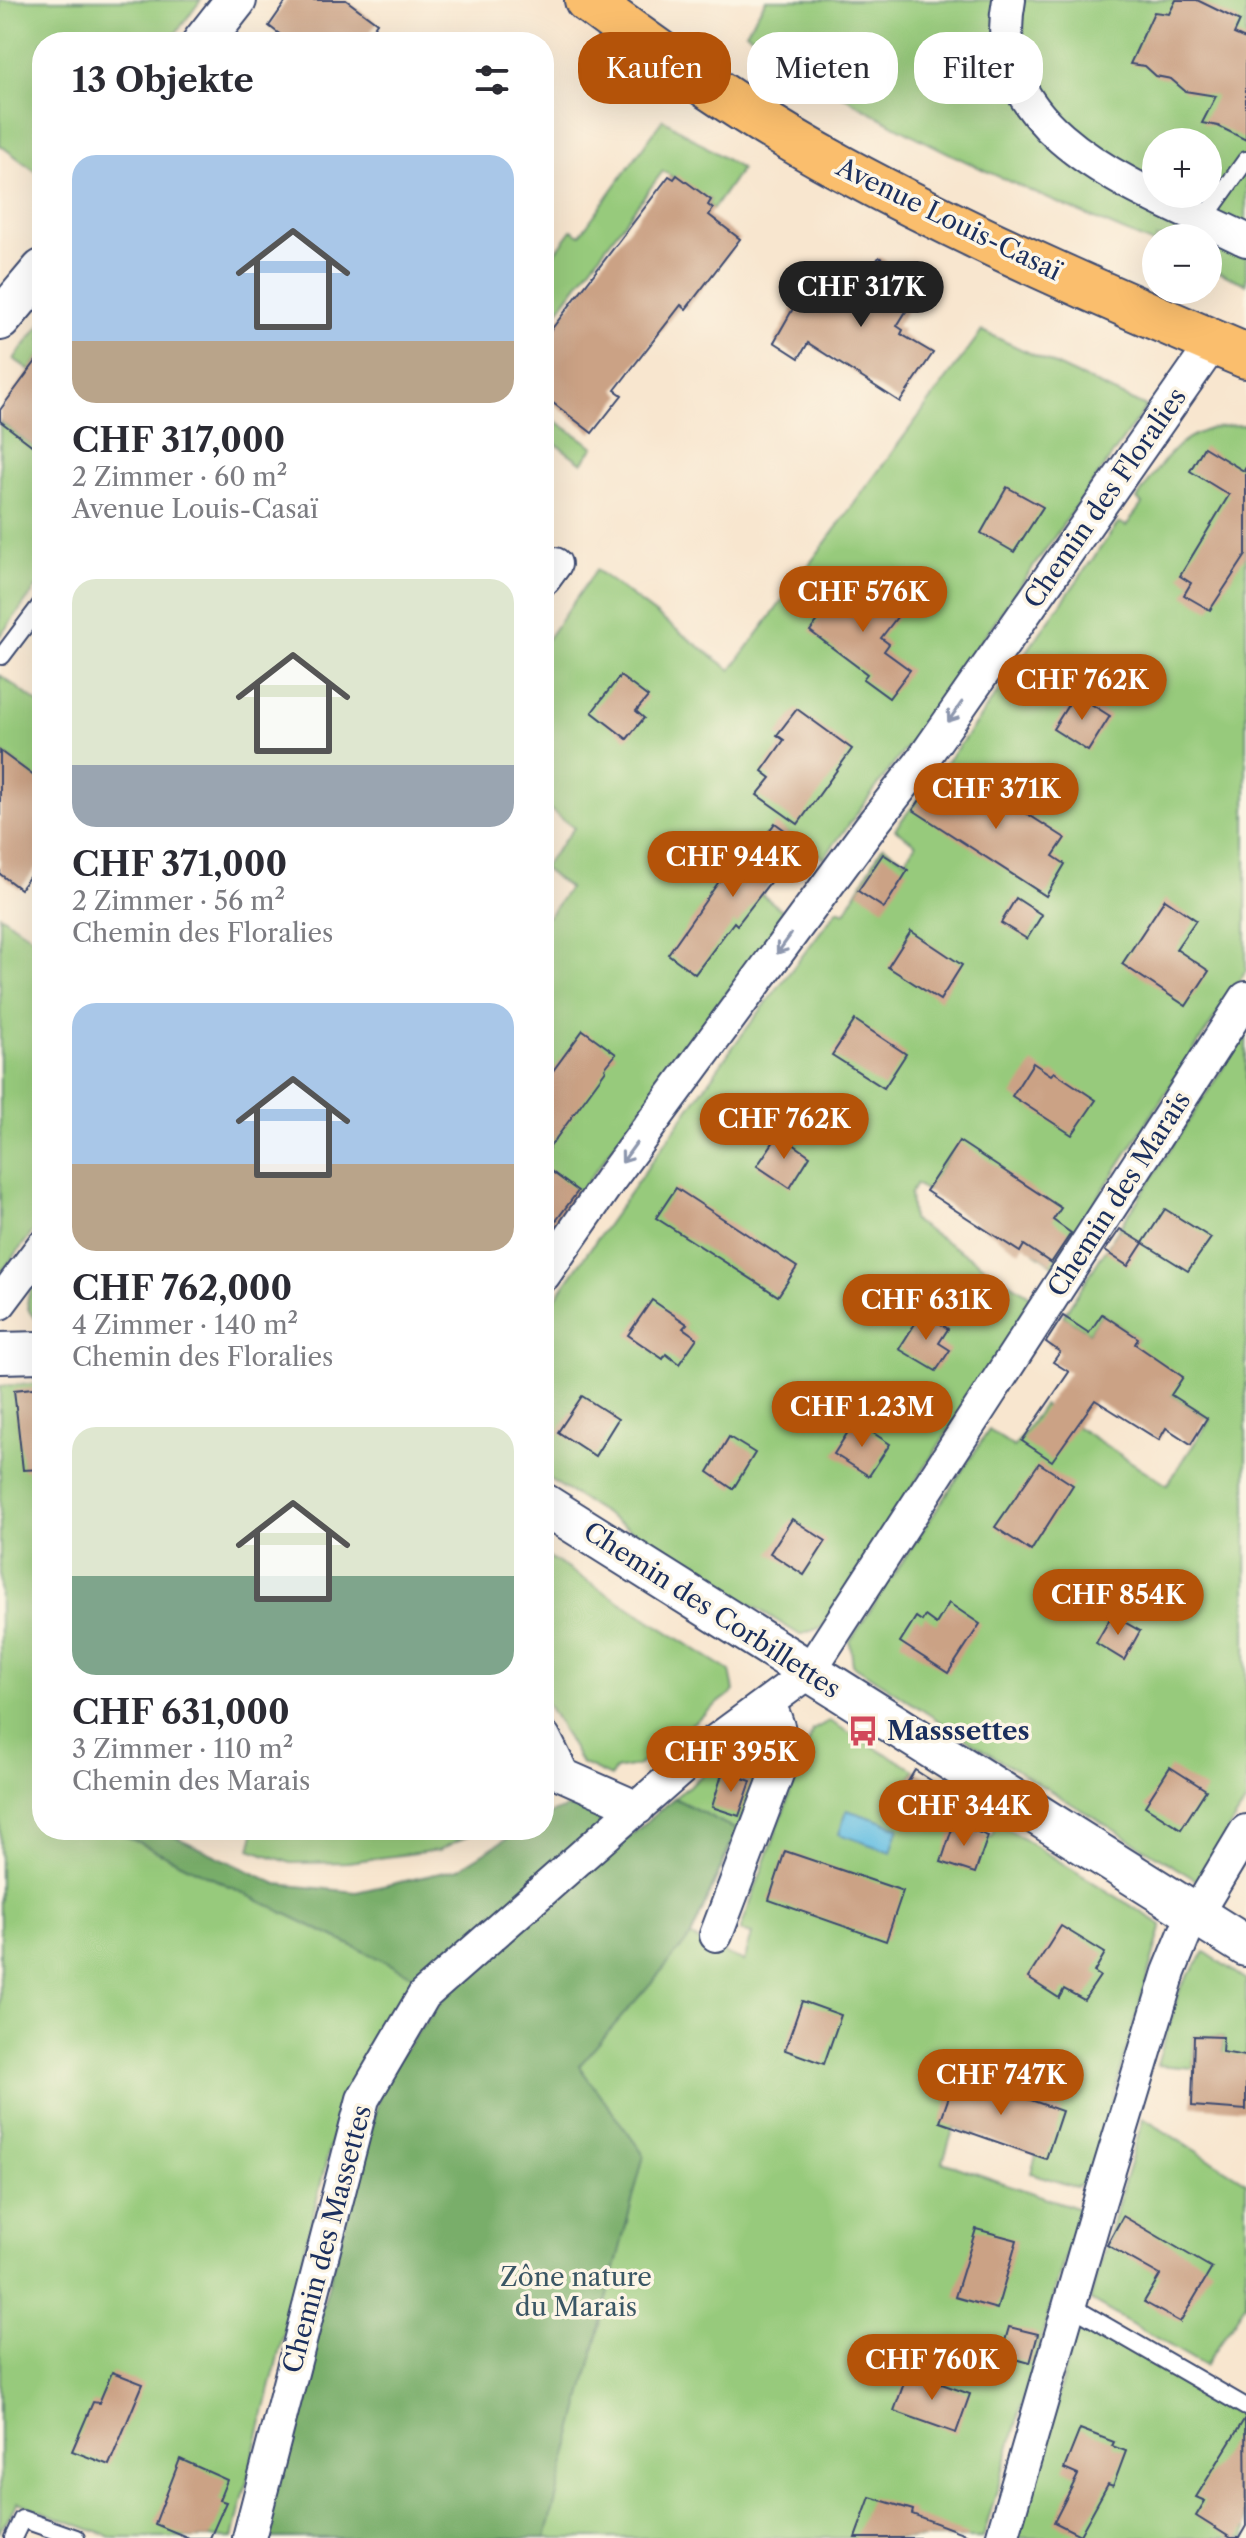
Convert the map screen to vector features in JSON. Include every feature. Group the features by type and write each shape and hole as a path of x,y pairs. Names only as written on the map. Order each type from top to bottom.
{"main road":[{"name":"Avenue Louis-Casaï","path":"587,0 630,32"},
{"name":"Avenue Louis-Casaï","path":"624,0 647,32"},
{"name":"Avenue Louis-Casaï","path":"731,100 839,167 949,223 1230,349"}],"street":[{"path":"211,32 236,0"},
{"path":"1009,0 1006,16 1009,52 1020,88 1036,113 1061,139 1091,162 1133,185 1246,240"},
{"path":"0,320 32,282"},
{"name":"Chemin des Floralies","path":"554,1261 655,1117 1230,349"},
{"name":"Chemin des Marais","path":"808,1673 1246,998"},
{"path":"0,1303 32,1260"},
{"path":"0,1353 32,1352"},
{"name":"Chemin des Corbillettes","path":"554,1510 1246,1946"},
{"name":"Chemin des Massettes","path":"249,2538 363,2099 424,1995 698,1754 808,1673"},
{"path":"716,1935 780,1766 783,1745 779,1723 768,1703"},
{"path":"554,1757 563,1775 638,1808"},
{"path":"1002,2538 1169,1972 1185,1933 1246,1831"}],"lane":[{"path":"1204,219 1246,160"},
{"path":"2,656 32,616"},
{"path":"1071,2306 1246,2407"},
{"path":"13,2538 22,2519 76,2538"}],"green space":[{"path":"0,0 201,0 177,32 32,32 32,169 0,145"},
{"path":"766,0 1246,0 1246,284 1222,274 1222,224 1142,224 1142,239 944,151 857,104 898,104 898,32 747,33"},
{"path":"663,119 741,169 713,209 708,205 710,200 663,171 554,316 554,254 572,230 580,235"},
{"path":"982,331 1146,407 905,749 824,858 785,831 789,857 761,894 786,913 554,1227 554,909 569,888 554,877 554,853 574,828 554,813 554,630 596,570 731,670"},
{"path":"32,336 30,370 14,359"},
{"path":"554,420 594,447 582,463 554,442"},
{"path":"0,421 32,445 32,593 0,636"},
{"path":"1246,425 1246,970 1054,1265 1036,1253 950,1155 926,1191 916,1184 910,1194 912,1220 1034,1298 822,1627 800,1635 554,1482 554,1300 735,1044 838,909 845,912 883,846 905,860 916,844 895,829 971,730 1119,522 1126,526 1142,504 1137,499 1159,468 1180,444 1192,436 1225,426"},
{"path":"0,675 32,699 32,775 0,751"},
{"path":"0,915 32,937 32,1233 0,1274"},
{"path":"1246,1032 1246,1802 1196,1880 990,1754 853,1665 850,1641 989,1430 1014,1447 1043,1405 1167,1485 1210,1420 1171,1395 1127,1357 1137,1338 1102,1314 1089,1333 1063,1316"},
{"path":"32,1288 32,1315 28,1306"},
{"path":"32,1384 32,1840 134,1840 425,1981 376,2027 337,2118 233,2538 113,2538 17,2502 0,2533 0,1386"},
{"path":"554,1560 730,1671 734,1691 637,1766 615,1770 611,1777 581,1763 554,1716"},
{"name":"Zône nature du Marais","path":"829,1721 915,1770 898,1799 934,1821 992,1837 996,1822 1162,1925 1089,2183 1075,2187 1031,2173 1036,2156 989,2096 976,2135 954,2127 943,2162 1079,2209 983,2538 260,2538 447,1994 674,1798 760,1733 770,1744 768,1763 691,1937 744,1962 752,1934 740,1931 813,1730"},
{"name":"Zône nature du Marais","path":"674,1798 737,1830 690,1938 579,2066 644,2155 546,2538 260,2538 385,2075 447,1994"},
{"path":"568,1807 605,1814 596,1833 425,1981 134,1840 182,1840 277,1884 356,1892 458,1869 504,1840 554,1840 554,1812"},
{"path":"252,1840 459,1840 439,1850 347,1862 291,1863 250,1849"},
{"path":"1205,1952 1246,1980 1246,2056 1222,2058 1223,2037 1194,2036 1193,2068 1157,2065 1181,1986"},
{"path":"1143,2118 1246,2182 1246,2303 1205,2366 1090,2300"},
{"path":"1080,2316 1246,2415 1246,2538 1018,2538"}],"water":[{"path":"847,1810 899,1827 891,1852 839,1834"}],"building":[{"path":"287,0 346,0 377,23 370,32 277,32 269,26"},
{"path":"1176,0 1197,0 1240,21 1234,34 1245,39 1246,36 1246,140 1218,126 1202,123 1216,96 1185,91 1171,79 1156,76 1145,66 1130,64 1154,12 1169,14"},
{"path":"677,175 711,200 708,205 713,209 709,215 740,239 686,309 681,305 615,390 622,395 592,433 554,404 554,326 669,176 674,179"},
{"path":"879,257 923,284 897,326 903,330 901,334 933,353 900,402 808,343 799,358 774,342 811,277 838,294 840,290 853,298"},
{"path":"32,367 32,445 0,421 0,410"},
{"path":"1204,447 1244,471 1246,467 1246,555 1210,610 1184,595 1191,583 1180,576 1229,495 1190,471"},
{"path":"1007,487 1043,507 1014,552 981,533"},
{"path":"852,575 901,612 881,638 889,644 884,651 910,670 889,698 863,679 867,674 810,631"},
{"path":"620,676 648,697 636,711 644,718 627,739 592,712"},
{"path":"1075,694 1110,716 1088,751 1053,729"},
{"path":"797,709 852,749 798,824 757,795 771,778 762,771 784,740 777,735"},
{"path":"0,751 32,775 32,873 20,889 0,874"},
{"path":"938,774 970,797 979,783 1065,838 1053,856 1065,864 1046,896 913,810"},
{"path":"775,823 801,842 695,974 668,954 727,870 736,876"},
{"path":"883,854 908,870 884,908 858,891"},
{"path":"1016,898 1042,915 1027,939 1001,923"},
{"path":"1165,899 1196,920 1176,949 1209,971 1186,1006 1122,964"},
{"path":"911,931 962,965 940,1000 888,967"},
{"path":"855,1020 906,1054 884,1088 832,1055"},
{"path":"583,1030 616,1054 554,1141 554,1069"},
{"path":"1033,1063 1051,1075 1054,1072 1096,1100 1072,1135 1012,1096"},
{"path":"779,1134 810,1156 790,1188 757,1166"},
{"path":"959,1141 1061,1208 1053,1220 1071,1233 1051,1263 1024,1245 1020,1252 926,1191"},
{"path":"554,1173 578,1191 554,1223"},
{"path":"676,1188 797,1267 778,1296 656,1218"},
{"path":"1165,1209 1211,1238 1188,1271 1143,1243"},
{"path":"1120,1229 1143,1243 1128,1266 1105,1251"},
{"path":"652,1300 687,1324 683,1328 697,1338 679,1364 666,1354 663,1359 628,1335"},
{"path":"923,1311 948,1329 939,1343 950,1350 936,1371 899,1349"},
{"path":"1102,1314 1138,1338 1135,1344 1183,1377 1171,1395 1207,1418 1191,1444 1166,1428 1159,1440 1095,1400 1052,1461 1022,1441 1069,1372 1053,1362 1060,1352 1046,1342 1063,1316 1089,1333"},
{"path":"32,1388 32,1470 23,1470 14,1390"},
{"path":"582,1396 618,1419 595,1456 558,1432"},
{"path":"855,1421 890,1444 869,1476 834,1454"},
{"path":"729,1437 755,1453 733,1489 708,1472"},
{"path":"1039,1463 1073,1485 1031,1551 995,1527"},
{"path":"792,1519 826,1541 804,1575 770,1553"},
{"path":"949,1603 980,1624 948,1673 900,1642 916,1617 922,1621 925,1616 936,1624"},
{"path":"1112,1615 1140,1631 1124,1660 1096,1643"},
{"path":"1170,1767 1206,1790 1181,1829 1145,1806"},
{"path":"915,1770 952,1794 934,1821 898,1798"},
{"path":"723,1771 751,1781 739,1816 712,1807"},
{"path":"954,1823 988,1836 975,1873 941,1862"},
{"path":"785,1851 903,1891 886,1941 769,1900"},
{"path":"1061,1926 1105,1953 1094,1972 1100,1976 1084,2000 1064,1989 1059,1998 1028,1978"},
{"path":"802,2001 841,2015 824,2064 785,2050"},
{"path":"1194,2036 1223,2037 1222,2052 1246,2056 1246,2110 1192,2106"},
{"path":"957,2074 1062,2111 1046,2159 940,2122"},
{"path":"1123,2216 1212,2268 1180,2322 1144,2302 1160,2275 1107,2245"},
{"path":"976,2229 1017,2240 997,2309 955,2297"},
{"path":"1009,2327 1038,2334 1030,2363 1001,2355"},
{"path":"112,2372 143,2384 109,2465 72,2451 93,2402 99,2403"},
{"path":"908,2372 970,2394 956,2433 894,2411"},
{"path":"1245,2418 1246,2526 1239,2538 1231,2538 1196,2516 1205,2501 1196,2497"},
{"path":"1080,2429 1114,2442 1112,2446 1126,2451 1113,2486 1108,2484 1080,2535 1054,2522 1078,2475 1064,2469"},
{"path":"180,2459 227,2480 219,2500 226,2502 210,2538 189,2538 155,2524"},
{"path":"870,2497 913,2510 912,2514 968,2535 967,2538 855,2538"}],"place":[{"name":"Masssettes","path":"863,1731"}]}
